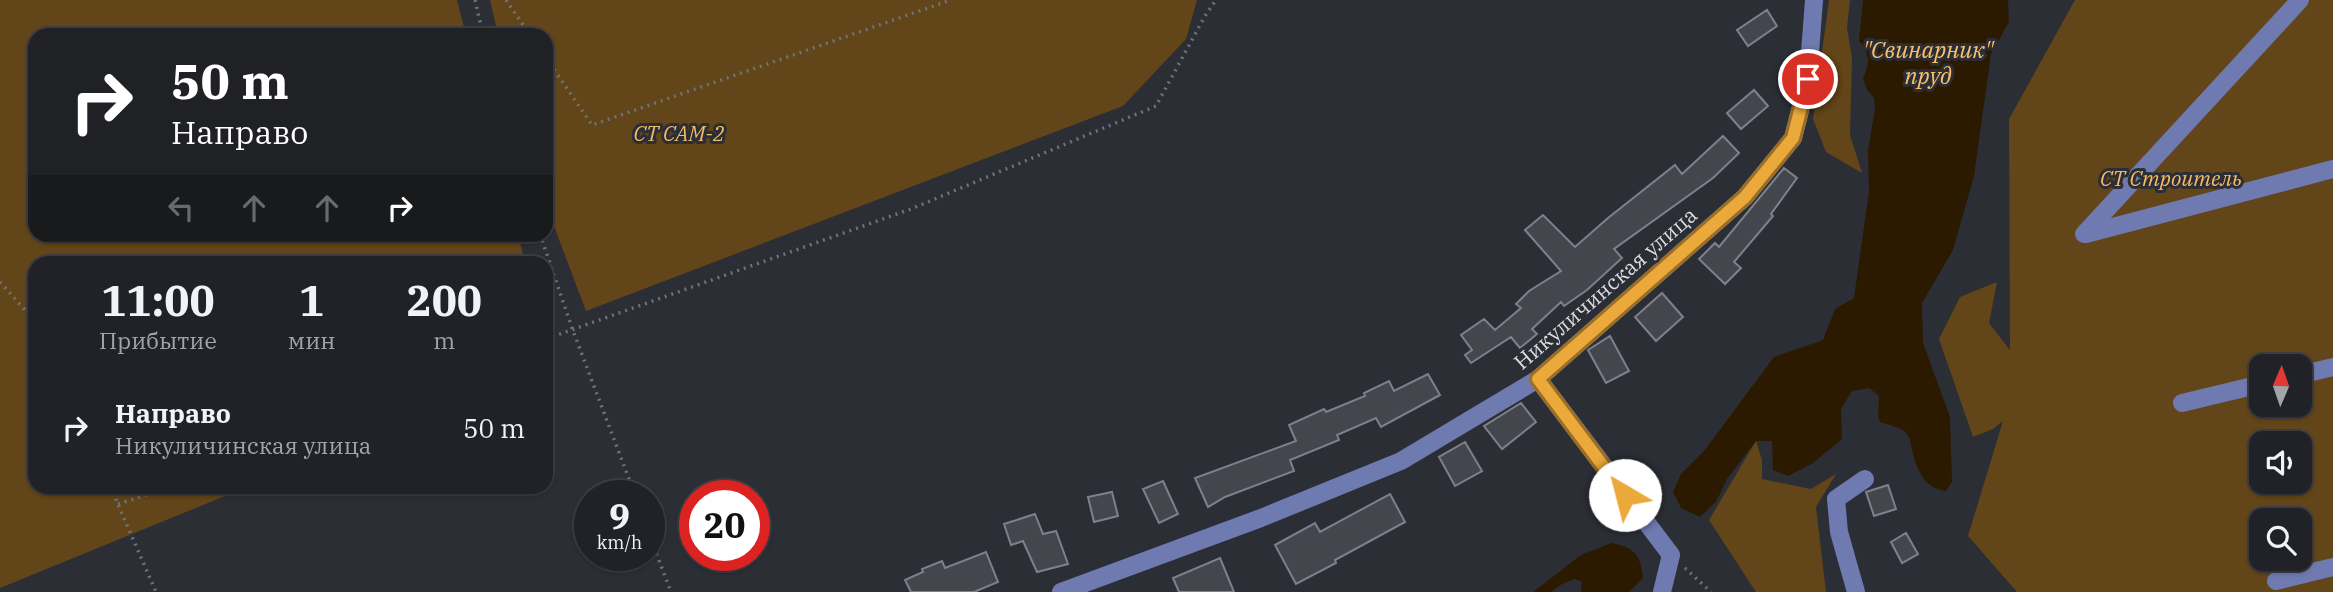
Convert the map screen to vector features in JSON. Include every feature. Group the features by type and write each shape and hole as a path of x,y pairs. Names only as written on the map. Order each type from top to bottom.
{"street":[{"name":"Никуличинская улица","path":"1061,592 1401,461 1538,379 1745,197 1793,138 1808,79 1814,0"},
{"path":"2300,0 2084,234 2333,169"},
{"path":"2312,372 2333,367"},
{"path":"1538,379 1671,555 1662,592"},
{"path":"2182,403 2249,387"},
{"path":"1856,592 1839,531 1836,499 1865,479"},
{"path":"2276,582 2333,567"}],"path":[{"path":"475,0 481,28"},
{"path":"506,0 525,28"},
{"path":"553,68 592,125 951,0"},
{"path":"553,336 911,209 1156,106 1216,0"},
{"path":"553,272 629,480"},
{"path":"0,282 28,317"},
{"path":"114,494 156,592"},
{"path":"118,504 149,494"},
{"path":"1671,555 1712,592"},
{"path":"663,571 671,592"}],"green space":[{"path":"0,0 457,0 464,28 28,28 28,242 520,242 523,256 28,256 28,494 230,494 0,588"},
{"name":"СТ САМ-2","path":"490,0 1197,0 1186,39 1123,106 586,311 553,224 553,28 496,28"},
{"path":"1829,0 1850,0 1847,28 1852,58 1850,135 1862,173 1826,152 1813,119"},
{"name":"СТ Строитель","path":"2075,0 2333,0 2333,592 2017,592 1968,536 2003,421 1993,429 1973,437 1939,339 1960,297 1997,282 1989,323 2010,350 2009,119"},
{"path":"1756,441 1762,460 1762,479 1811,489 1836,474 1816,507 1826,592 1756,592 1709,520"}],"water":[{"name":"\"Свинарник\" пруд","path":"1863,0 2008,0 2009,22 1991,54 1974,176 1953,250 1922,303 1923,343 1950,417 1952,482 1946,491 1927,482 1916,464 1907,434 1880,422 1879,396 1869,388 1852,391 1841,409 1842,439 1813,463 1788,476 1773,470 1772,441 1756,441 1727,479 1716,502 1700,517 1681,508 1673,492 1681,474 1704,451 1774,357 1823,340 1835,309 1854,298 1869,191 1868,151 1875,108 1874,98 1867,90 1863,78 1868,58 1859,41"},
{"path":"1611,543 1631,550 1640,563 1643,578 1629,592 1581,592 1582,582 1575,579 1551,592 1533,592 1581,555"}],"building":[{"path":"1767,10 1777,26 1748,46 1737,30"},
{"path":"1754,90 1768,106 1741,129 1727,113"},
{"path":"1723,136 1739,153 1713,178 1614,249 1622,258 1587,290 1564,306 1561,302 1532,329 1537,334 1520,348 1511,337 1471,363 1465,355 1472,350 1461,335 1484,319 1495,330 1521,308 1516,304 1529,291 1561,271 1525,230 1543,215 1575,247 1675,165 1682,174"},
{"path":"1784,168 1797,178 1771,214 1773,216 1734,262 1741,268 1725,284 1699,259 1715,243 1719,247"},
{"path":"1662,293 1683,317 1656,341 1635,317"},
{"path":"1610,336 1629,371 1606,383 1588,350"},
{"path":"1428,374 1440,395 1381,427 1376,418 1337,435 1339,440 1290,460 1294,471 1225,497 1208,507 1195,478 1296,441 1289,425 1324,409 1326,412 1365,396 1364,393 1389,381 1394,391"},
{"path":"1521,403 1536,422 1502,449 1484,426"},
{"path":"1465,442 1482,471 1455,486 1439,457"},
{"path":"1163,481 1178,514 1159,523 1143,489"},
{"path":"1888,485 1896,509 1874,516 1866,492"},
{"path":"1112,492 1118,516 1094,522 1088,497"},
{"path":"1390,494 1405,522 1296,584 1275,545 1315,523 1320,532"},
{"path":"1035,514 1043,534 1056,531 1068,564 1037,572 1023,541 1011,545 1004,524"},
{"path":"1906,533 1918,554 1902,563 1891,542"},
{"path":"986,552 998,582 974,592 911,592 905,580 942,561 945,568"},
{"path":"1220,558 1234,592 1179,592 1173,578"}],"route":[{"path":"1625,495 1538,379 1745,197 1793,138 1808,79"}]}
